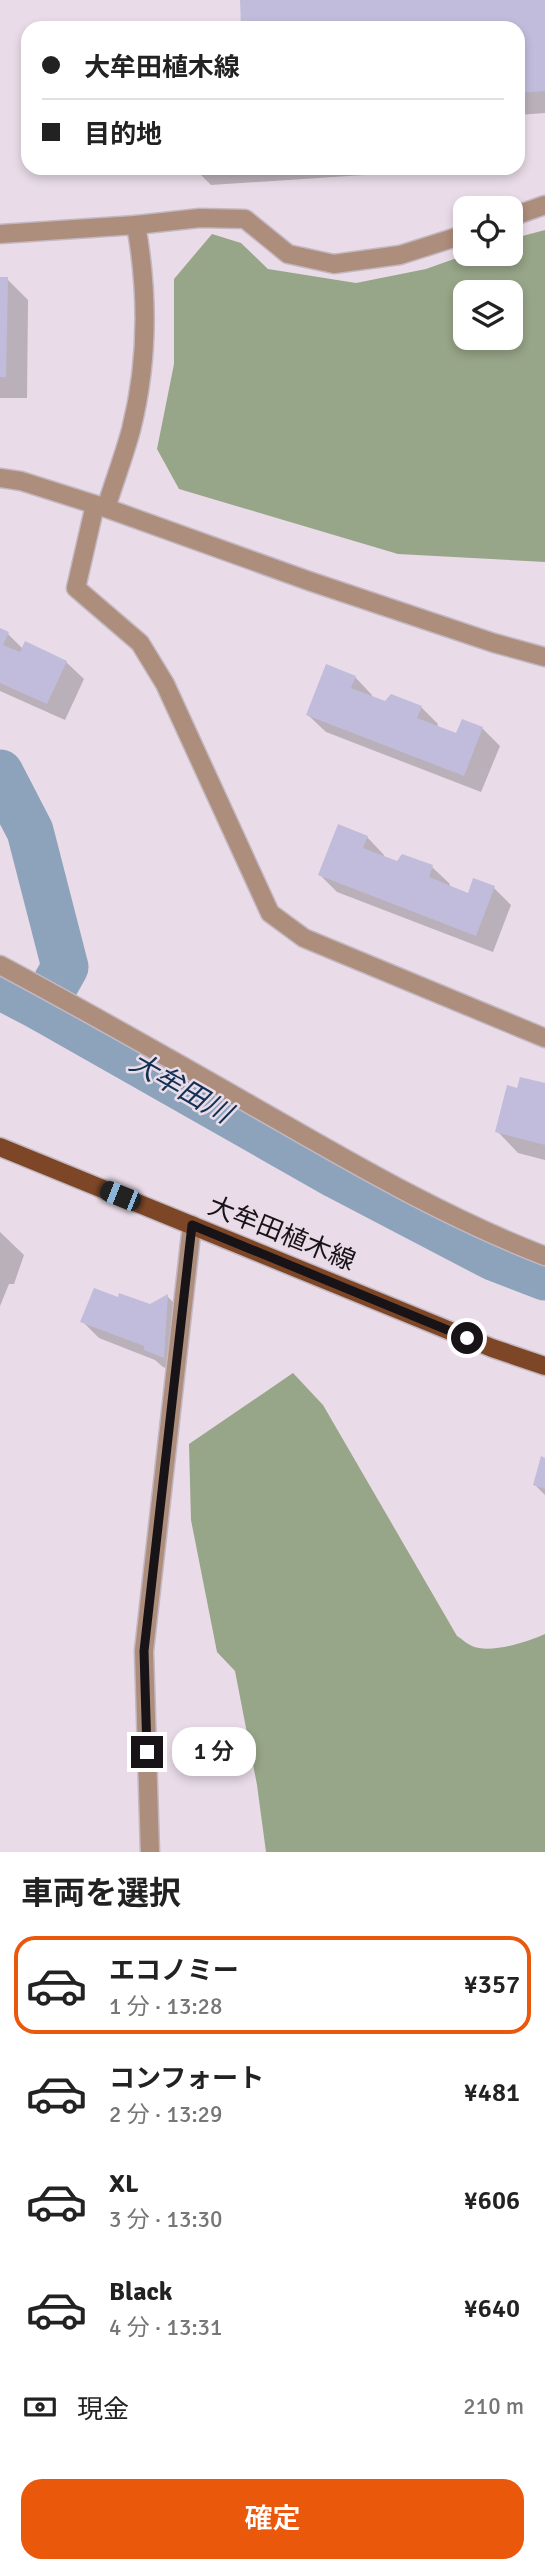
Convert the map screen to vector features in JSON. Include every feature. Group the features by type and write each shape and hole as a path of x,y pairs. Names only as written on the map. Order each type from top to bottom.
{"main road":[{"name":"大牟田植木線","path":"0,1147 492,1348 545,1366"}],"street":[{"path":"523,213 545,205"},
{"path":"0,234 200,218 245,219 288,254 334,264 400,255 453,238"},
{"path":"136,225 143,265 145,339 131,428 101,506 76,589 140,643 165,684 270,913 304,937 545,1038"},
{"path":"0,478 21,481 101,506 309,581 545,657"},
{"path":"0,965 70,1000 391,1185 501,1239 545,1256"},
{"path":"150,1852 144,1651 192,1225"}],"green space":[{"path":"545,230 545,562 398,554 179,489 157,449 174,364 174,279 212,234 241,243 268,269 356,283 426,269 453,259 453,266 523,266 523,236"},
{"path":"293,1373 323,1405 457,1636 472,1646 489,1649 545,1634 545,1852 266,1852 257,1785 235,1671 217,1652 191,1520 189,1444"}],"building":[{"path":"240,0 545,0 545,91 525,92 525,21 241,21"},
{"path":"0,277 8,277 6,377 0,377"},
{"path":"0,628 9,632 3,645 20,652 25,641 67,661 47,704 0,683"},
{"path":"326,664 356,676 351,688 385,701 391,694 422,706 417,718 456,733 462,719 483,727 464,776 306,715"},
{"path":"338,824 368,836 363,848 397,861 402,854 433,865 429,877 468,893 473,878 495,886 476,936 318,875"},
{"path":"520,1077 545,1083 545,1145 495,1132 507,1085 517,1088"},
{"path":"94,1288 150,1304 168,1294 164,1358 144,1350 144,1346 80,1322"},
{"path":"541,1456 545,1458 545,1489 533,1485"}],"waterway":[{"name":"大牟田川","path":"0,773 30,831 65,967 42,1008 336,1175 493,1257 545,1277"},
{"path":"0,986 42,1008"}],"route":[{"path":"147,1752 144,1651 192,1225 467,1338"}]}
